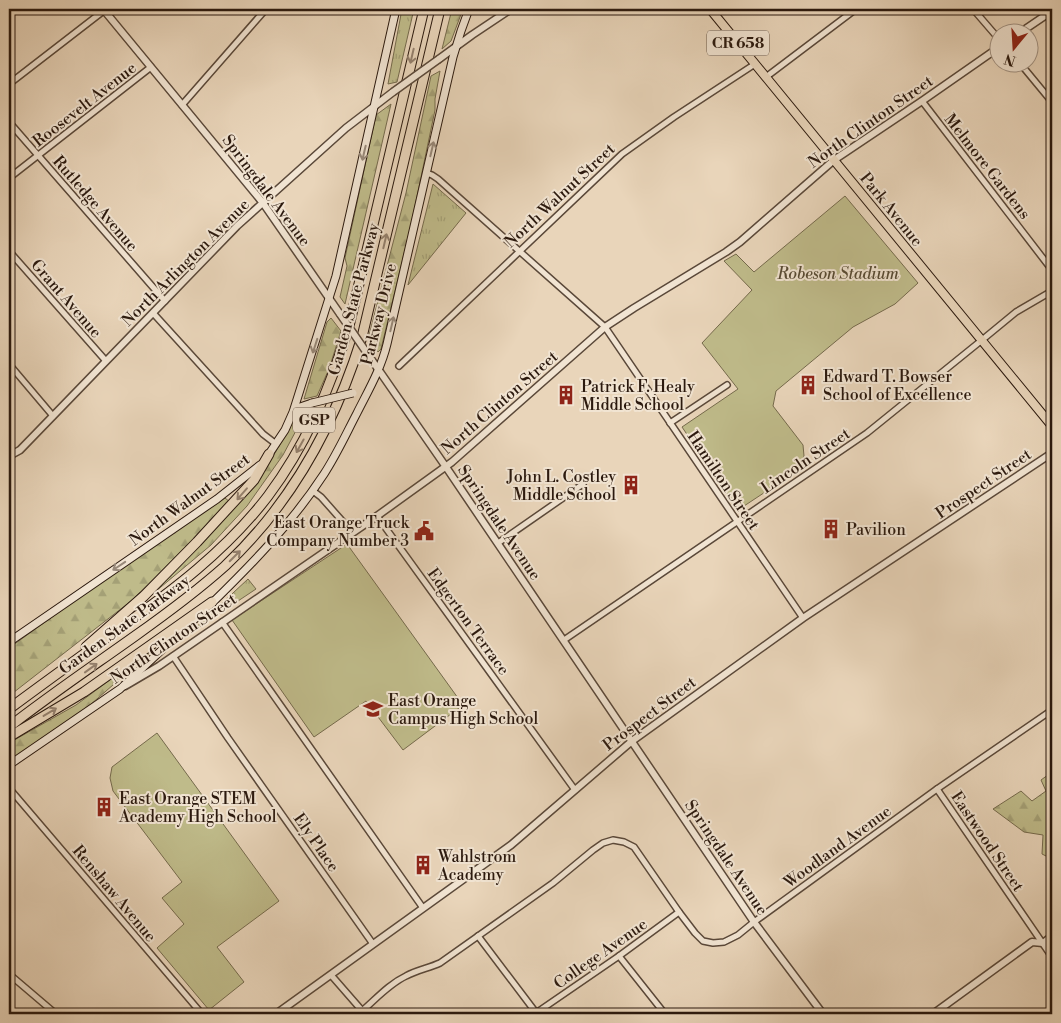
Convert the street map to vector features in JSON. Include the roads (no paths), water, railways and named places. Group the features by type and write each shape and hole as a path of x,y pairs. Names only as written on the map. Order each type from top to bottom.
{"highway":[{"name":"Garden State Parkway","path":"9,709 152,605 206,563 261,505 299,449 324,398 350,322 424,9"},
{"name":"Garden State Parkway","path":"9,727 170,611 216,573 242,549 265,523 287,495 306,466 326,430 338,403 362,337 440,9"},
{"path":"41,685 150,591 241,495 257,475 270,454"},
{"path":"9,737 84,692 212,602"}],"main road":[{"path":"330,299 396,9"},
{"name":"Parkway Drive","path":"120,689 261,554 291,519 313,491 335,456 379,371 387,344 456,46 469,9"},
{"name":"Park Avenue","path":"710,9 1052,426"},
{"name":"North Walnut Street","path":"9,642 217,499 261,464 270,454 294,412 330,299"},
{"path":"294,412 300,407 353,393 360,398 357,413"},
{"name":"North Clinton Street","path":"9,765 120,689"}],"street":[{"path":"9,84 105,9"},
{"name":"Springdale Avenue","path":"105,9 263,203 498,543 754,922 823,1014"},
{"path":"182,105 266,9"},
{"name":"North Arlington Avenue","path":"9,456 20,450 237,226 346,128 456,46 511,9"},
{"path":"766,77 856,9"},
{"path":"973,9 988,26"},
{"path":"1036,22 1052,11"},
{"name":"North Clinton Street","path":"120,689 173,656 446,467 604,327 726,252 834,160 988,55"},
{"name":"North Walnut Street","path":"399,366 622,154 674,117 755,64"},
{"name":"Roosevelt Avenue","path":"9,178 151,67"},
{"path":"1027,72 1052,102"},
{"name":"Melmore Gardens","path":"922,101 1052,270"},
{"name":"Rutledge Avenue","path":"9,122 165,301"},
{"name":"Hamilton Street","path":"426,173 438,179 604,327 803,618"},
{"name":"Grant Avenue","path":"9,251 106,361"},
{"name":"Lincoln Street","path":"564,640 867,433 1016,312 1052,291"},
{"path":"153,313 263,434 276,444"},
{"path":"9,364 53,416"},
{"path":"670,423 727,385"},
{"name":"Prospect Street","path":"276,1014 511,845 632,741 803,618 1052,453"},
{"path":"498,543 583,484"},
{"path":"313,491 352,532"},
{"name":"Edgerton Terrace","path":"377,516 575,790"},
{"path":"222,622 423,908"},
{"name":"Ely Place","path":"173,656 228,738 373,944"},
{"name":"Woodland Avenue","path":"364,1013 398,980 440,963 553,883 593,850 603,843 614,840 634,847 679,912 703,941 713,943 724,942 738,935 937,789 1052,710"},
{"name":"Renshaw Avenue","path":"9,788 202,1014"},
{"name":"Eastwood Street","path":"937,789 1052,957"},
{"name":"College Avenue","path":"536,1014 679,912"},
{"path":"478,936 536,1014"},
{"path":"933,1014 1032,942 1043,943 1052,936"},
{"path":"619,956 664,1014"},
{"path":"9,974 56,1014"},
{"path":"331,975 364,1013"}],"place":[{"name":"Edward T. Bowser School of Excellence","path":"808,385"},
{"name":"Patrick F. Healy Middle School","path":"566,395"},
{"name":"John L. Costley Middle School","path":"631,485"},
{"name":"Pavilion","path":"831,529"},
{"name":"East Orange Truck Company Number 3","path":"424,531"},
{"name":"East Orange Campus High School","path":"373,709"},
{"name":"East Orange STEM Academy High School","path":"104,807"},
{"name":"Wahlstrom Academy","path":"423,865"}],"park label":[{"name":"Robeson Stadium","path":"838,273"}]}
